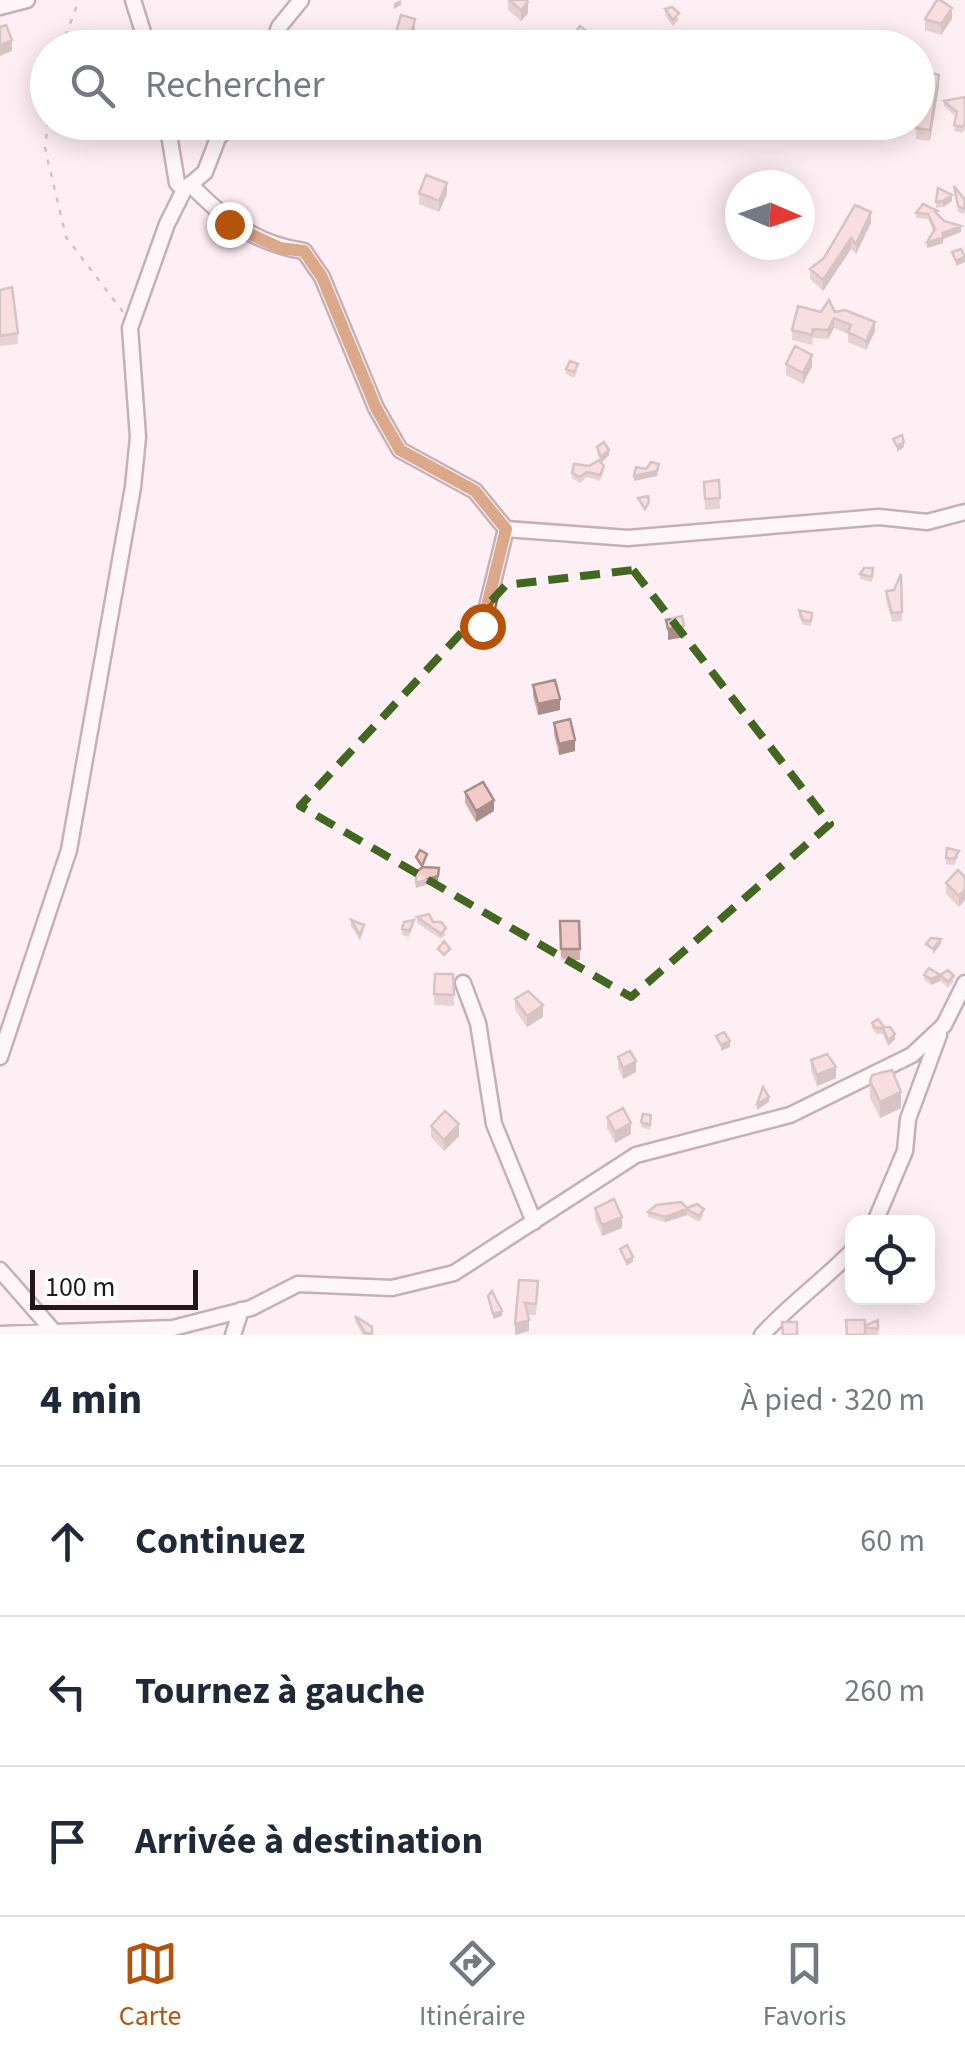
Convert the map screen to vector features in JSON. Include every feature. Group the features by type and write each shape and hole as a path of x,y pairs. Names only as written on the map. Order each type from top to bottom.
{"street":[{"path":"1,4 27,0"},
{"path":"133,0 142,30"},
{"path":"279,30 301,0"},
{"path":"170,140 177,182 188,187 229,224 280,248 304,251 322,277 376,408 400,450 475,491 506,529 628,538 879,517 928,522 965,512"},
{"path":"0,1058 69,850 133,486 138,437 130,328 167,224 188,187 204,172 217,140"},
{"path":"482,626 506,529"},
{"path":"878,1215 905,1151 908,1119 926,1060 965,983"},
{"path":"463,984 478,1022 494,1124 534,1222"},
{"path":"0,1334 173,1328 242,1310 298,1284 392,1288 454,1273 636,1155 790,1115 912,1055 944,1025"},
{"path":"762,1335 790,1303 822,1282 845,1258"},
{"path":"0,1270 56,1334"},
{"path":"233,1335 242,1310"}],"path":[{"path":"68,30 78,0"},
{"path":"47,140 66,237 84,266 117,300 130,328"}],"highlighted area":[{"path":"633,570 830,824 631,997 300,806 506,585"}],"building":[{"path":"509,0 526,0 528,2 521,10"},
{"path":"937,0 952,8 941,24 925,19"},
{"path":"672,7 679,13 673,20 665,9"},
{"path":"401,15 415,19 412,30 397,30"},
{"path":"6,25 12,40 0,45 0,27"},
{"path":"965,97 962,127 954,125 957,112 944,101"},
{"path":"426,175 447,183 439,201 419,193"},
{"path":"954,186 965,200 964,209 958,206"},
{"path":"938,188 952,195 936,202"},
{"path":"923,204 938,211 935,212 944,221 961,226 943,233 943,238 927,242 935,229 928,214 916,213"},
{"path":"855,205 871,212 856,244 851,238 823,280 810,269 824,258"},
{"path":"961,249 965,256 956,261 952,252"},
{"path":"12,287 18,333 0,336 0,290"},
{"path":"829,300 835,312 845,310 875,322 866,341 848,332 851,325 834,318 828,330 813,329 812,335 792,330 798,306 821,312"},
{"path":"795,346 812,355 803,373 786,364"},
{"path":"570,361 578,364 574,372 566,369"},
{"path":"902,435 904,442 897,446 893,439"},
{"path":"604,442 609,450 601,457 597,447"},
{"path":"599,460 604,466 600,475 587,472 580,477 572,473 574,464 589,466"},
{"path":"651,462 659,464 657,471 634,476 636,467 646,469"},
{"path":"719,480 720,498 705,499 704,482"},
{"path":"648,496 649,502 645,509 638,498"},
{"path":"864,568 873,568 872,577 860,574"},
{"path":"901,574 902,612 892,613 886,591 894,590"},
{"path":"799,610 812,613 811,621 803,620"},
{"path":"682,616 684,626 668,629 666,620"},
{"path":"555,680 560,699 538,704 533,685"},
{"path":"570,719 575,740 559,744 554,723"},
{"path":"483,782 494,800 476,811 465,792"},
{"path":"947,848 959,851 954,859 946,858"},
{"path":"420,850 427,854 422,866 416,857"},
{"path":"423,867 439,868 438,876 416,883 416,872"},
{"path":"958,870 965,877 965,889 959,896 946,883"},
{"path":"429,914 433,922 441,922 446,928 441,934 417,917"},
{"path":"351,920 364,925 360,935"},
{"path":"414,920 409,931 402,929 404,922"},
{"path":"560,921 579,921 580,949 561,949"},
{"path":"931,938 941,939 933,949 926,944"},
{"path":"444,941 450,949 444,955 438,949"},
{"path":"929,968 940,975 931,979 924,975"},
{"path":"948,970 954,976 948,982 940,975"},
{"path":"435,974 453,974 454,995 434,994"},
{"path":"528,991 543,1005 527,1016 515,999"},
{"path":"878,1019 895,1034 888,1041 883,1028 872,1023"},
{"path":"724,1032 730,1041 721,1045 716,1036"},
{"path":"630,1051 636,1061 623,1068 618,1057"},
{"path":"827,1054 836,1067 817,1075 811,1060"},
{"path":"892,1070 901,1092 880,1102 870,1081 872,1075"},
{"path":"763,1087 769,1097 757,1104"},
{"path":"623,1108 631,1123 615,1132 607,1117"},
{"path":"445,1111 459,1124 444,1140 431,1126"},
{"path":"643,1114 651,1115 650,1125 641,1122"},
{"path":"614,1199 622,1217 602,1225 595,1208"},
{"path":"681,1202 687,1208 697,1204 704,1209 699,1216 687,1209 665,1217 648,1212 656,1205"},
{"path":"627,1245 633,1257 626,1261 620,1249"},
{"path":"519,1280 538,1281 536,1304 525,1303 529,1320 515,1324"},
{"path":"492,1291 502,1311 493,1314 488,1296"},
{"path":"355,1316 372,1327 372,1334 365,1333"},
{"path":"846,1320 865,1320 865,1326 878,1320 878,1329 865,1327 865,1335 847,1335"},
{"path":"782,1322 797,1322 797,1335 783,1335"}],"route":[{"path":"229,224 280,248 304,251 322,277 352,357 400,450 475,491 506,529 482,626"}]}
